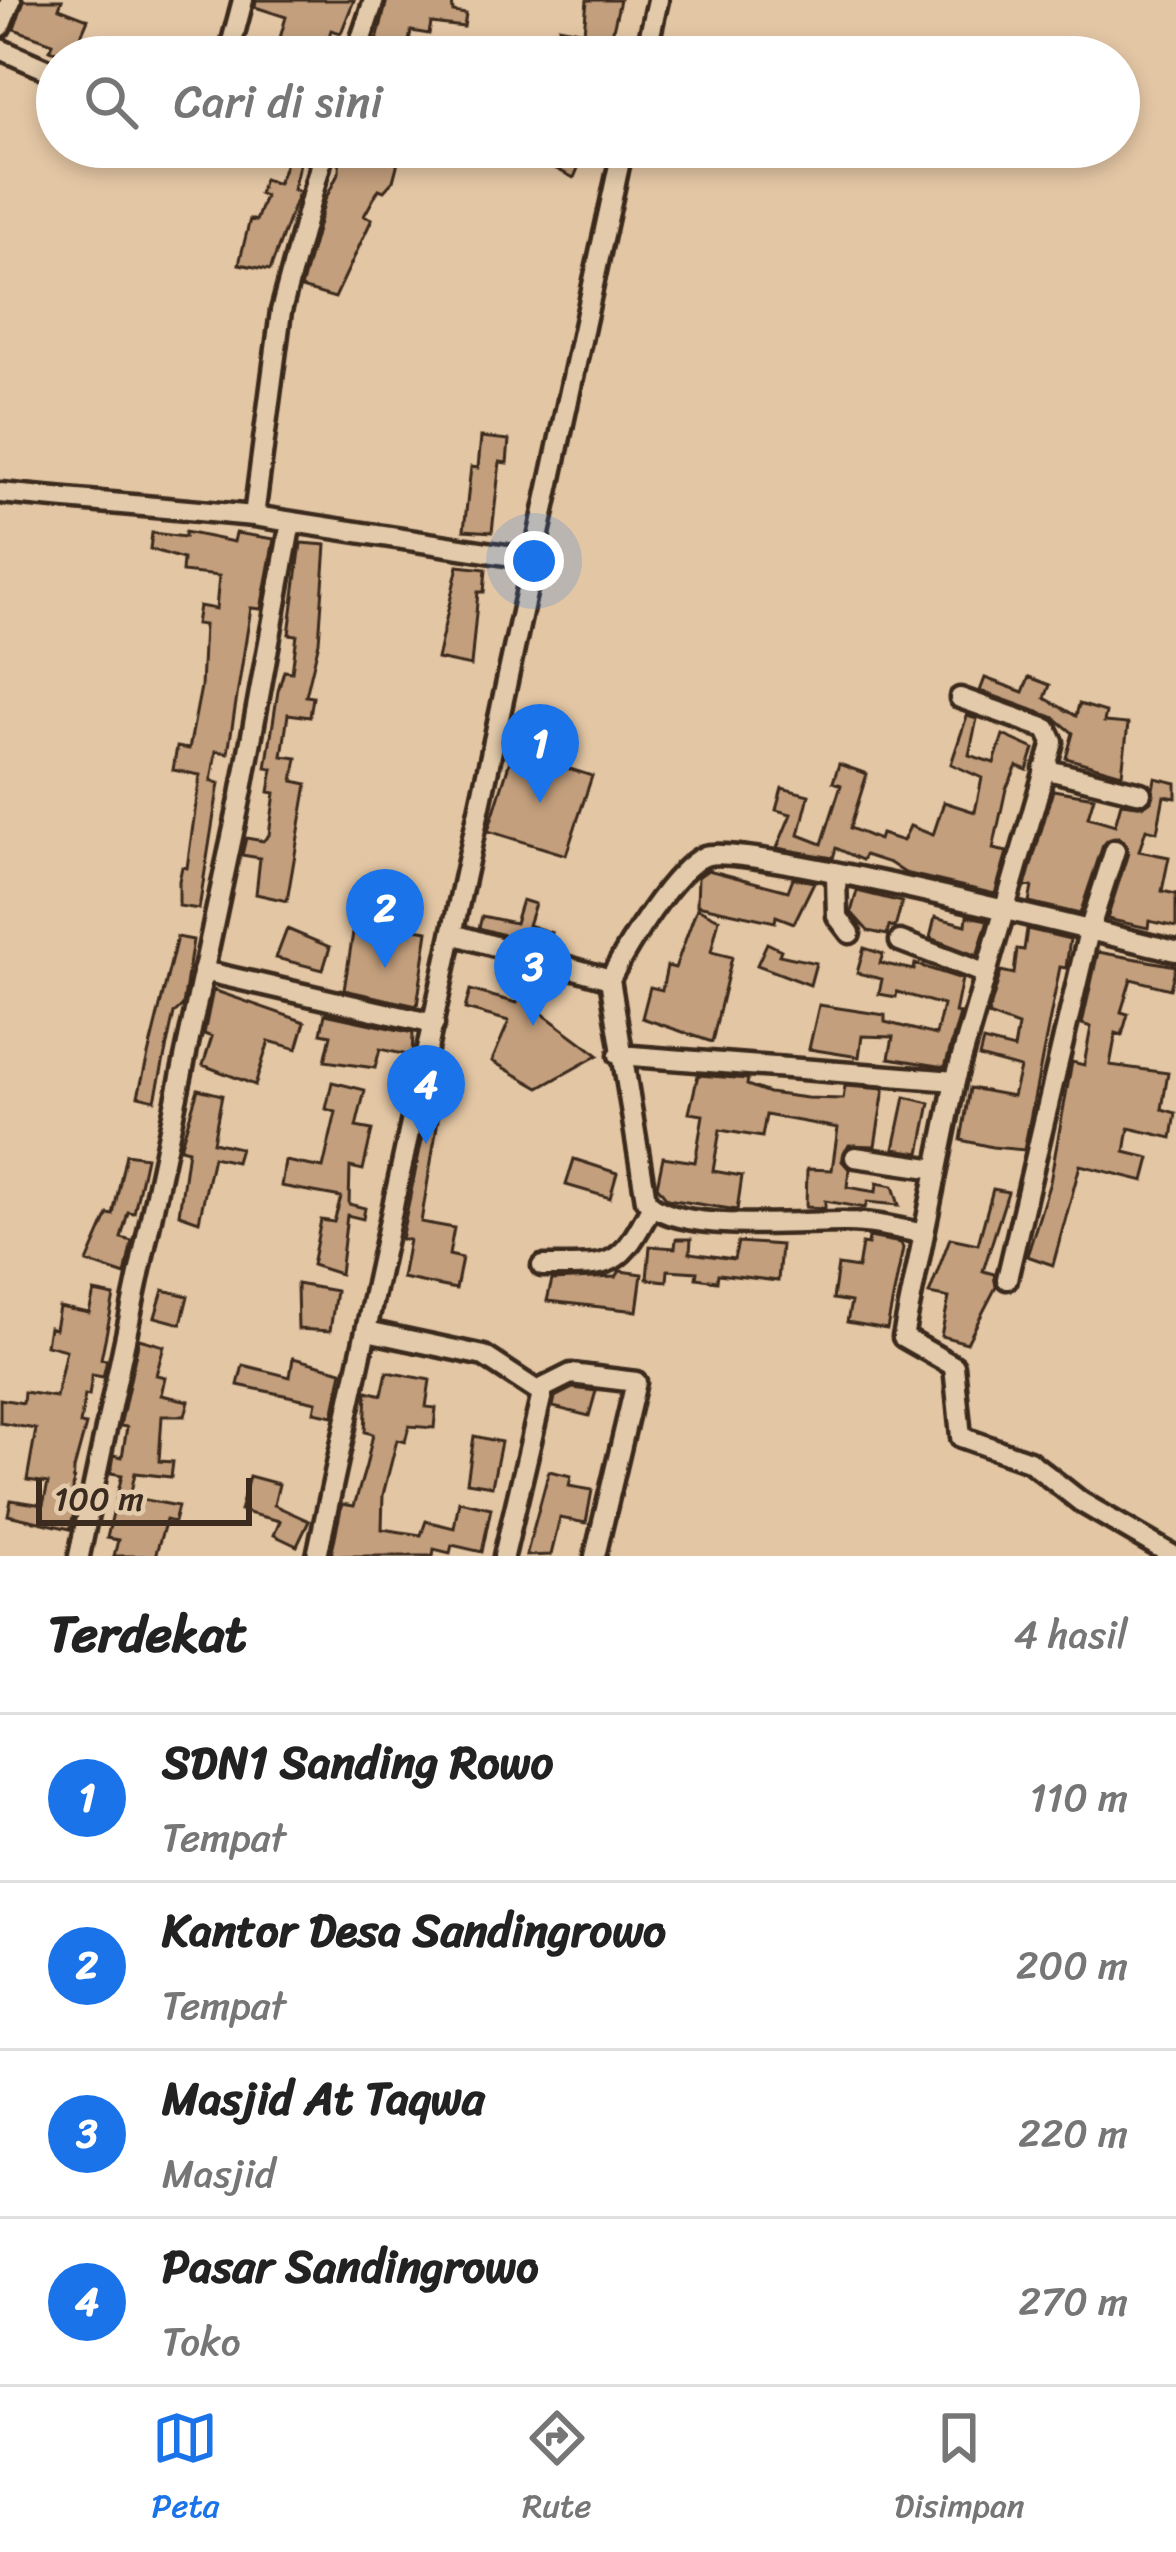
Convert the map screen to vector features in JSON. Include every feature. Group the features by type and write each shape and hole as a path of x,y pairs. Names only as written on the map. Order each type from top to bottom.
{"street":[{"path":"0,27 11,0"},
{"path":"234,36 243,0"},
{"path":"362,36 374,0"},
{"path":"650,36 658,0"},
{"path":"0,49 36,65"},
{"path":"254,516 281,311 319,168"},
{"path":"317,1556 618,168"},
{"path":"0,494 254,516 532,559"},
{"path":"79,1556 203,971 291,522"},
{"path":"960,698 1047,729 1053,742 1000,911 955,1081 920,1233 903,1336 954,1366 957,1433 1029,1461 1081,1502 1174,1556"},
{"path":"1044,769 1141,793"},
{"path":"1007,1279 1089,931 1115,850"},
{"path":"651,1207 642,1190 610,979 661,902 704,857 836,874 1176,951"},
{"path":"836,874 837,916 850,934"},
{"path":"453,934 610,979"},
{"path":"899,941 984,973"},
{"path":"203,971 434,1024"},
{"path":"619,1055 955,1081"},
{"path":"855,1157 937,1168"},
{"path":"651,1207 740,1225 847,1222 920,1233"},
{"path":"542,1266 611,1264 626,1255 651,1207"},
{"path":"367,1330 484,1356 539,1390 543,1405 504,1556"},
{"path":"539,1390 571,1374 636,1382 595,1556"}],"building":[{"path":"24,0 62,0 59,8 88,19 81,36 36,37 14,29"},
{"path":"256,0 354,0 341,33 331,30 329,36 281,36 286,17 255,7"},
{"path":"387,0 452,0 453,12 466,14 464,27 431,23 429,34 411,31 410,36 378,36"},
{"path":"587,0 620,0 612,36 558,36 559,27 584,32"},
{"path":"284,168 298,168 293,190 299,192 270,270 239,264 250,219 256,221 265,196 259,194 264,179 278,184"},
{"path":"339,168 396,168 393,181 384,191 379,189 364,216 372,219 335,298 301,288 325,200"},
{"path":"554,168 578,168 574,178"},
{"path":"481,437 509,440 507,463 500,462 492,532 464,530 471,467 478,468"},
{"path":"185,532 234,542 236,533 274,539 261,609 251,608 228,753 216,751 211,781 219,783 199,909 179,906 179,881 182,867 187,868 200,775 173,770 177,747 189,749 201,687 204,625 196,624 199,606 216,609 219,576 182,572 183,559 150,549 152,533 185,537"},
{"path":"301,543 326,545 319,642 306,696 313,697 310,717 288,714 282,756 297,758 293,781 307,784 287,901 256,894 260,858 242,855 246,838 263,841 269,835 275,793 269,792 273,769 266,768 278,691 284,671 292,672 297,635 289,634"},
{"path":"458,566 486,569 484,592 478,592 471,666 437,659"},
{"path":"1029,677 1050,685 1045,698 1076,716 1079,704 1106,712 1104,722 1128,724 1122,774 1066,758 1073,733 1055,718 980,691 985,678 1023,692"},
{"path":"967,716 977,719 969,755 994,763 1003,735 1034,749 1027,770 1017,766 1006,789 993,849 1007,852 995,894 905,873 890,863 865,855 862,860 836,848 833,858 777,848 791,814 776,810 782,788 809,795 799,835 822,844 841,785 833,782 839,764 867,774 850,828 879,840 881,834 903,841 910,826 933,835 944,802 975,812 982,778 951,764"},
{"path":"513,751 592,776 566,855 488,831"},
{"path":"1155,778 1176,783 1176,798 1164,796 1157,832 1146,829 1139,851 1169,857 1162,891 1176,894 1176,927 1149,921 1148,928 1107,919 1128,853 1118,837 1103,845 1080,914 1029,902 1032,887 1025,886 1053,790 1094,797 1088,817 1115,825 1121,803 1144,806 1151,801"},
{"path":"708,870 788,891 793,878 814,882 794,923 776,916 775,922 697,905 698,877"},
{"path":"857,891 902,902 895,928 889,926 887,935 868,931 851,912"},
{"path":"522,900 535,904 528,925 552,933 547,947 479,928 482,916 515,923"},
{"path":"697,908 719,919 711,952 732,957 712,1042 642,1018 650,987 662,990 667,966 675,968"},
{"path":"967,916 988,920 977,956 930,938 935,917 966,925"},
{"path":"355,920 428,931 417,1006 344,990"},
{"path":"287,929 330,947 323,970 276,958"},
{"path":"1027,929 1070,939 1066,968 1060,967 1024,1150 961,1140 970,1088 1013,1096 1020,1068 979,1057 983,1041 1014,1049 1018,1026 988,1015 1001,971 1014,974 1017,949 1024,950"},
{"path":"177,937 193,940 183,1005 174,1013 155,1100 138,1096"},
{"path":"767,943 781,950 779,955 816,963 810,985 757,965"},
{"path":"864,948 883,954 880,963 914,970 915,964 962,979 955,1013 960,1014 945,1067 889,1058 893,1037 862,1036 859,1057 809,1049 819,1005 885,1015 885,1022 936,1035 943,1005 897,992 896,997 879,994 882,979 857,973"},
{"path":"1098,952 1176,966 1170,989 1131,979 1121,1012 1128,1014 1122,1035 1116,1033 1110,1065 1168,1073 1162,1109 1176,1113 1172,1138 1129,1128 1125,1152 1150,1158 1144,1181 1080,1165 1053,1265 1027,1256 1050,1182 1072,1062 1084,1065 1091,1027 1082,1024"},
{"path":"213,990 305,1022 297,1049 269,1041 255,1085 203,1065 212,1037 204,1034"},
{"path":"470,990 517,1003 519,996 598,1055 539,1088 492,1061 509,1021 465,1009"},
{"path":"325,1014 413,1033 412,1056 380,1049 375,1068 325,1061 331,1035 321,1033"},
{"path":"438,1064 447,1066 421,1222 454,1228 449,1255 462,1258 456,1289 402,1278 409,1240 401,1239"},
{"path":"698,1075 748,1079 747,1085 769,1093 807,1098 843,1099 845,1086 884,1089 875,1146 849,1145 842,1161 849,1169 847,1187 876,1192 877,1183 893,1186 899,1205 867,1202 865,1208 825,1201 825,1208 806,1207 807,1169 832,1170 838,1128 766,1115 762,1137 720,1130 713,1171 742,1176 737,1210 667,1199 657,1186 663,1157 695,1162 703,1115 689,1113"},
{"path":"332,1082 365,1090 356,1127 372,1130 363,1170 350,1167 349,1204 365,1208 363,1219 347,1215 340,1274 312,1265 321,1220 334,1222 341,1197 281,1186 285,1161 323,1168 336,1112 326,1109"},
{"path":"198,1089 222,1095 213,1142 240,1148 236,1162 213,1157 199,1221 179,1214 188,1150 180,1148"},
{"path":"905,1097 930,1103 920,1153 894,1149"},
{"path":"126,1154 146,1157 134,1213 128,1212 121,1238 132,1241 125,1275 87,1262 108,1214 113,1215"},
{"path":"574,1159 617,1173 610,1198 566,1185"},
{"path":"993,1189 1008,1192 983,1271 994,1274 996,1287 967,1343 941,1336 949,1298 929,1294 950,1238 978,1244"},
{"path":"869,1237 901,1243 903,1248 887,1329 847,1322 851,1302 833,1299 838,1265 858,1268 862,1244 868,1245"},
{"path":"676,1239 691,1239 690,1253 734,1259 738,1242 781,1245 778,1281 718,1274 717,1281 696,1278 697,1272 668,1270 667,1281 647,1279 650,1246 675,1248"},
{"path":"620,1271 642,1274 637,1311 547,1301 552,1280 616,1277"},
{"path":"297,1284 336,1291 330,1331 298,1329"},
{"path":"163,1290 188,1296 181,1324 155,1317"},
{"path":"94,1292 114,1296 101,1359 107,1360 103,1377 92,1375 89,1396 85,1395 80,1424 86,1425 74,1469 73,1492 79,1493 70,1529 8,1515 11,1500 43,1505 48,1483 27,1480 36,1429 0,1423 0,1399 23,1403 24,1392 56,1397 66,1350 46,1345 49,1327 55,1329 59,1307 89,1313"},
{"path":"139,1339 164,1346 156,1375 165,1377 161,1395 189,1401 185,1416 162,1416 159,1461 173,1462 171,1477 135,1473 130,1497 178,1506 174,1522 166,1520 155,1556 114,1556 118,1540 107,1538 122,1475 111,1473 114,1455 122,1457 127,1427 120,1426"},
{"path":"293,1358 342,1371 333,1416 314,1412 316,1402 238,1385 243,1365 290,1377"},
{"path":"387,1372 430,1380 426,1407 436,1408 434,1428 409,1426 405,1442 397,1440 383,1495 382,1529 421,1535 426,1521 454,1528 459,1501 491,1508 482,1552 452,1545 450,1553 434,1549 433,1556 331,1556 342,1504 354,1506 373,1434 365,1432 367,1391 382,1395"},
{"path":"573,1388 596,1391 589,1416 553,1407 555,1397"},
{"path":"474,1436 501,1442 492,1486 467,1482"},
{"path":"549,1471 571,1476 569,1486 592,1490 586,1523 560,1518 551,1555 526,1556"},
{"path":"249,1476 279,1484 274,1505 309,1521 297,1546 274,1535 280,1521 240,1511"}],"place":[{"name":"SDN1 Sanding Rowo","path":"540,803"},
{"name":"Kantor Desa Sandingrowo","path":"385,968"},
{"name":"Masjid At Taqwa","path":"533,1026"},
{"name":"Pasar Sandingrowo","path":"426,1144"}]}
